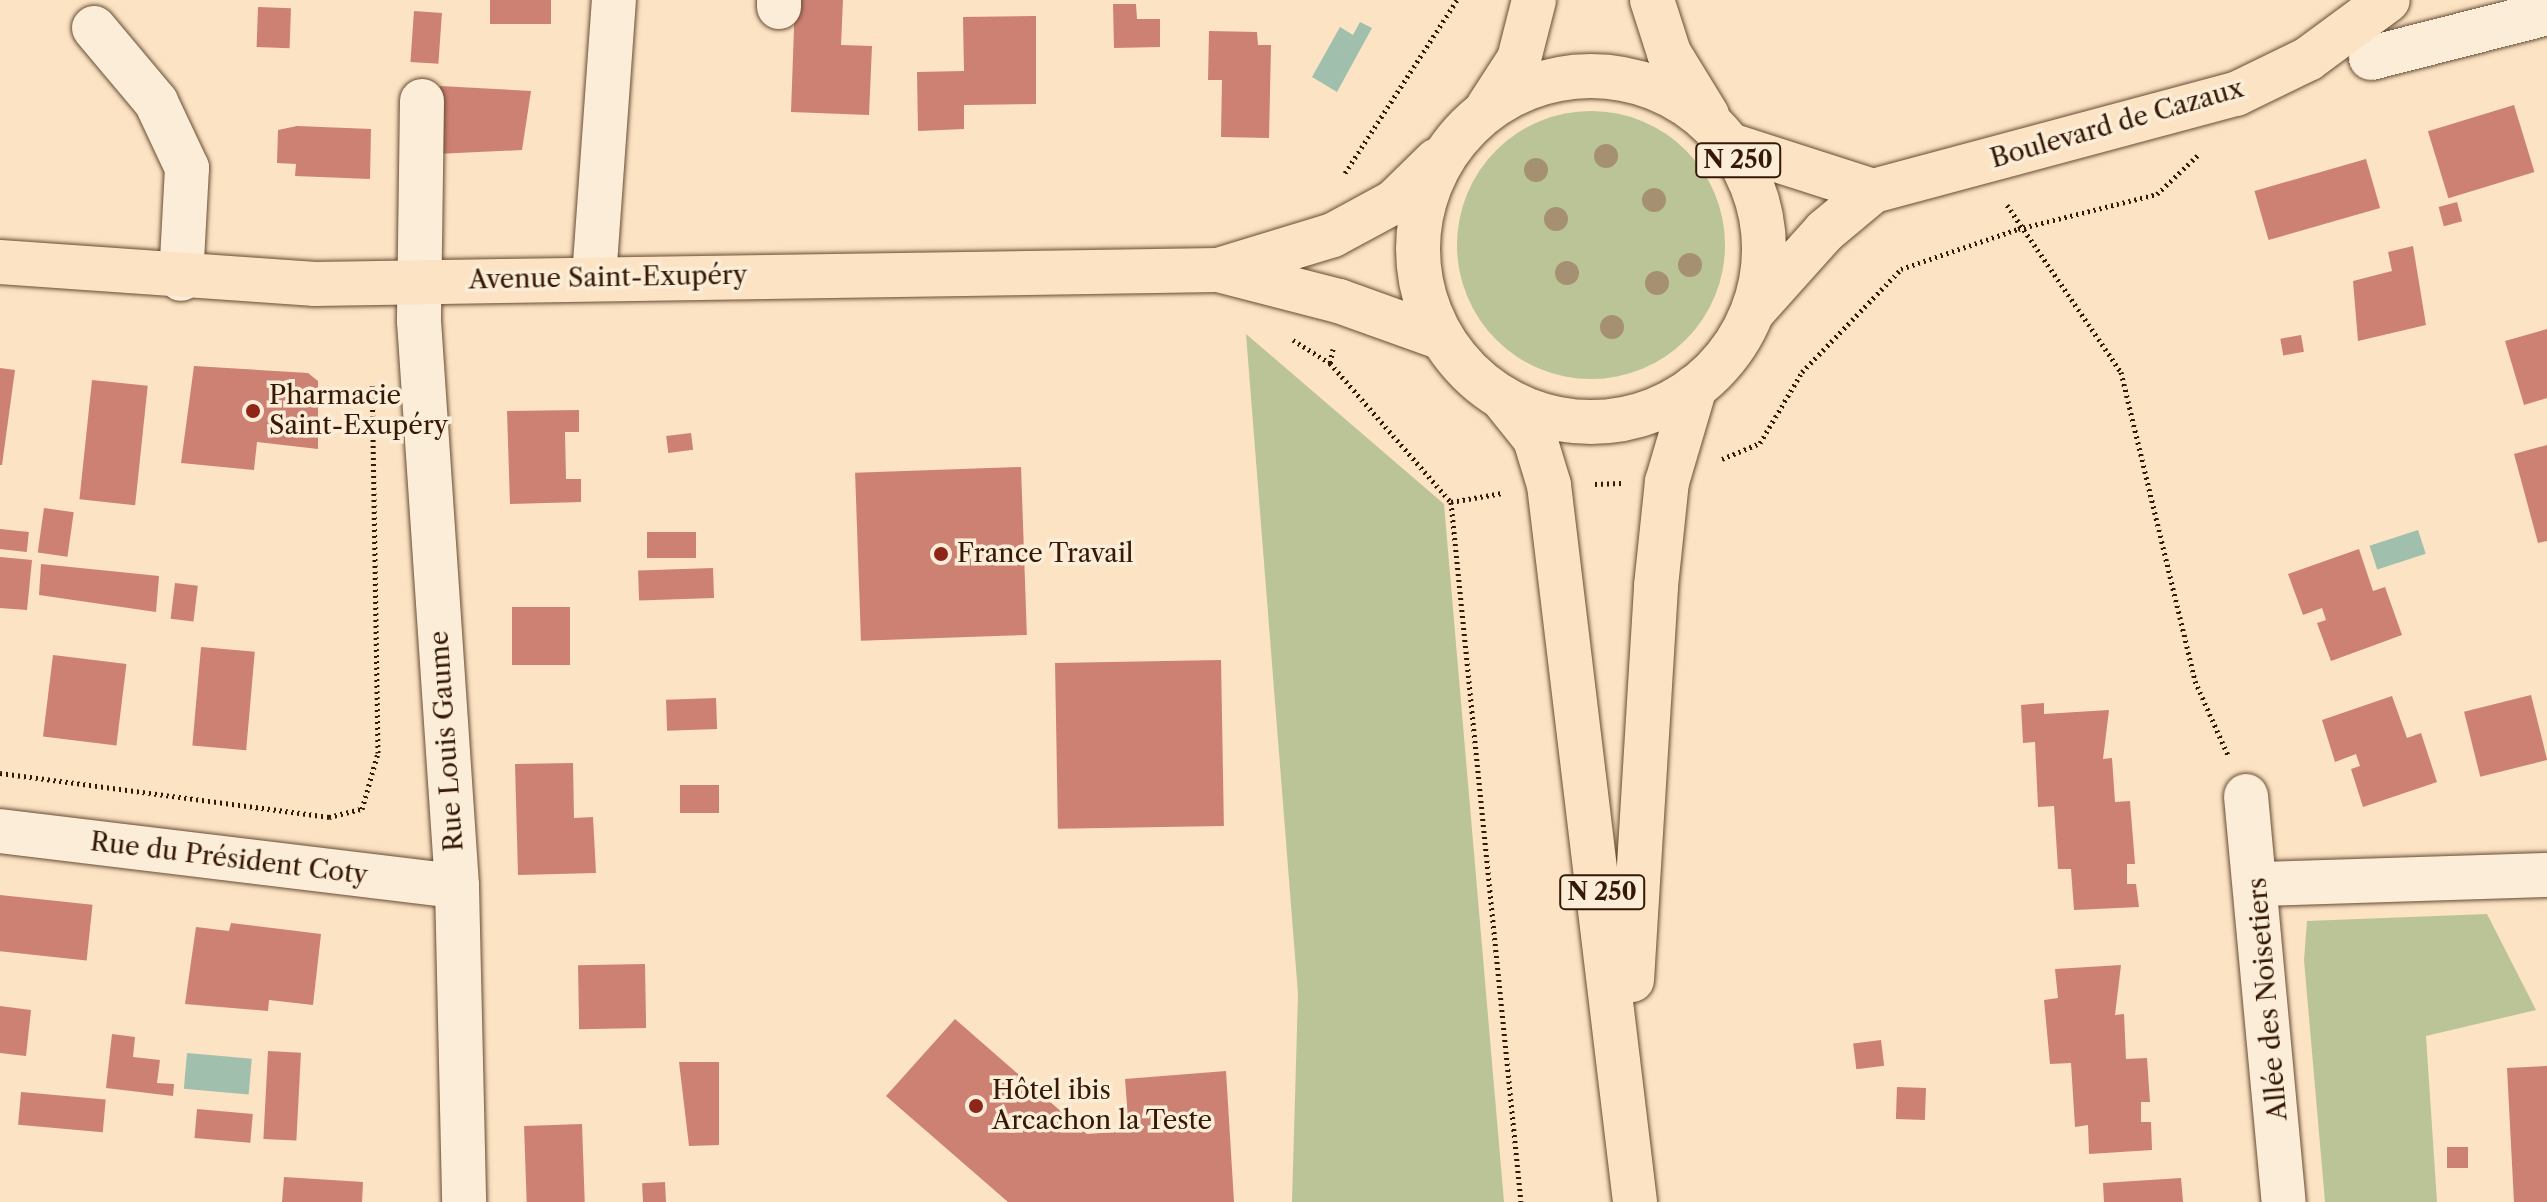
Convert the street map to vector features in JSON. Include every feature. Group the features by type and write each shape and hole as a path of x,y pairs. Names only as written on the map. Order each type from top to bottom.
{"main road":[{"name":"N 250","path":"1534,0 1519,59 1486,110 1449,149 1426,193 1417,243 1423,292 1442,338 1503,399 1535,439 1549,485 1626,1095 1635,1202"},
{"name":"N 250","path":"1503,399 1550,418 1601,422 1651,412 1695,387 1729,353 1753,311 1764,268 1762,225 1721,134 1669,53 1652,0"},
{"name":"Boulevard de Cazaux","path":"1753,311 1825,231 1873,191 2236,94 2308,59 2388,0"},
{"name":"N 250","path":"1486,110 1528,86 1577,75 1614,77 1672,95 1721,134"},
{"path":"1721,134 1873,191"},
{"name":"Avenue Saint-Exupéry","path":"1218,270 1333,235 1394,202 1449,149"},
{"name":"Avenue Saint-Exupéry","path":"0,262 181,279 418,281 1218,270 1339,301 1442,338"},
{"name":"N 250","path":"1626,1095 1656,586 1667,482 1695,387"}],"street":[{"path":"594,278 614,0"},
{"path":"2371,58 2547,13"},
{"path":"94,28 156,102 187,168 181,279"},
{"name":"Rue Louis Gaume","path":"422,101 418,281 457,886 464,1202"},
{"name":"Allée des Noisetiers","path":"2246,796 2260,884 2284,1202"},
{"name":"Rue du Président Coty","path":"0,831 457,886"},
{"path":"2260,884 2547,875"}],"path":[{"path":"1333,235 1331,192 1384,123 1457,0"},
{"path":"1987,161 2018,229 2121,372 2195,681 2246,796"},
{"path":"1339,301 1330,363 1451,502 1460,546 1521,1202"},
{"path":"0,773 329,817 362,809 378,753 373,377"}],"shaded area":[{"path":"1360,22 1372,28 1337,92 1312,77 1340,27 1353,35"},
{"path":"1578,111 1604,111 1630,116 1654,126 1686,150 1703,170 1720,206 1725,245 1720,284 1703,320 1686,340 1666,357 1630,374 1604,379 1578,379 1552,374 1528,364 1506,349 1487,330 1472,308 1462,284 1457,258 1457,232 1462,206 1472,182 1487,160 1506,141 1528,126 1552,116"},
{"path":"1246,334 1444,504 1504,1202 1292,1202 1298,994"},
{"path":"2418,530 2426,554 2377,570 2369,546"},
{"path":"2487,914 2536,1010 2426,1036 2437,1202 2325,1202 2304,960 2307,921"},
{"path":"187,1053 252,1059 249,1095 184,1089"}],"building":[{"path":"490,0 551,0 551,24 490,24"},
{"path":"795,0 843,0 841,45 872,46 869,115 791,112"},
{"path":"1113,4 1136,4 1137,19 1160,19 1160,47 1114,48"},
{"path":"258,7 291,8 290,48 257,47"},
{"path":"414,11 442,13 438,64 410,62"},
{"path":"1036,16 1036,104 964,105 964,129 918,131 917,72 964,71 963,17"},
{"path":"1209,31 1257,32 1258,45 1271,45 1269,138 1221,137 1222,80 1208,80"},
{"path":"440,86 531,91 522,150 436,154"},
{"path":"2514,105 2534,172 2448,198 2428,131"},
{"path":"297,126 371,129 370,179 295,176 296,164 277,163 278,130"},
{"path":"2366,159 2380,208 2269,240 2254,191"},
{"path":"2457,202 2462,221 2444,226 2439,207"},
{"path":"2413,246 2426,325 2358,341 2353,281 2392,271 2388,252"},
{"path":"2547,329 2547,398 2524,405 2505,341"},
{"path":"2301,335 2304,352 2283,355 2280,339"},
{"name":"Pharmacie Saint-Exupéry","path":"194,366 308,373 318,381 318,449 257,442 254,470 181,463"},
{"path":"0,368 15,370 2,465 0,465"},
{"path":"92,380 148,386 135,505 79,499"},
{"path":"579,410 579,432 565,432 566,479 581,479 581,502 510,504 507,411"},
{"path":"691,433 693,450 668,453 666,436"},
{"path":"2547,445 2547,541 2538,543 2514,454"},
{"name":"France Travail","path":"1021,467 1027,635 861,641 855,473"},
{"path":"44,508 74,512 67,557 38,553"},
{"path":"0,529 29,532 27,552 0,549"},
{"path":"647,532 696,532 696,558 647,558"},
{"path":"2359,549 2373,591 2385,587 2402,635 2331,661 2317,623 2326,620 2322,608 2303,615 2288,574"},
{"path":"0,557 32,560 27,610 0,608"},
{"path":"41,564 159,576 156,612 39,595"},
{"path":"713,568 714,598 639,601 638,571"},
{"path":"175,583 198,586 193,622 171,619"},
{"path":"512,607 570,607 570,665 512,665"},
{"path":"201,647 255,652 246,750 192,746"},
{"path":"53,655 126,664 116,745 43,736"},
{"path":"1221,660 1224,826 1058,829 1055,663"},
{"path":"2531,695 2547,760 2480,777 2464,712"},
{"path":"2392,696 2407,738 2421,733 2437,782 2363,807 2351,769 2360,766 2356,754 2335,762 2322,720"},
{"path":"716,698 717,729 667,731 666,700"},
{"path":"2044,703 2044,714 2109,710 2103,759 2112,758 2115,802 2130,801 2135,864 2127,864 2127,884 2136,884 2139,907 2074,910 2071,869 2058,869 2054,806 2038,807 2035,742 2023,743 2021,705"},
{"path":"573,763 574,818 593,817 596,873 518,875 515,764"},
{"path":"680,785 719,785 719,813 680,813"},
{"path":"0,895 92,905 87,960 0,951"},
{"path":"231,923 321,934 313,1005 269,1000 268,1011 185,1004 196,927 229,931"},
{"path":"645,964 646,1028 579,1029 578,965"},
{"path":"2121,965 2115,1015 2124,1014 2126,1059 2147,1058 2150,1102 2141,1102 2141,1122 2151,1122 2152,1150 2089,1154 2088,1125 2075,1127 2071,1063 2050,1064 2044,1000 2058,998 2055,969"},
{"path":"0,1006 31,1010 26,1056 0,1053"},
{"name":"Hôtel ibis Arcachon la Teste","path":"955,1019 1087,1134 1129,1131 1125,1079 1226,1071 1234,1202 1008,1202 886,1096"},
{"path":"112,1034 135,1037 133,1057 160,1060 157,1083 174,1084 173,1096 106,1088"},
{"path":"1881,1040 1884,1066 1856,1069 1853,1043"},
{"path":"268,1051 301,1053 296,1141 263,1139"},
{"path":"679,1062 719,1062 719,1145 689,1146"},
{"path":"2547,1066 2547,1202 2514,1202 2507,1068"},
{"path":"1897,1087 1926,1088 1925,1120 1896,1119"},
{"path":"21,1092 106,1099 103,1132 18,1125"},
{"path":"197,1109 253,1114 250,1143 194,1138"},
{"path":"582,1124 585,1202 527,1202 524,1126"},
{"path":"2447,1147 2468,1147 2468,1168 2447,1168"},
{"path":"284,1177 363,1182 362,1202 282,1202"},
{"path":"2181,1178 2183,1202 2104,1202 2103,1183"},
{"path":"665,1182 666,1202 643,1202 642,1183"}],"place":[{"name":"Pharmacie Saint-Exupéry","path":"253,411"},
{"name":"France Travail","path":"941,554"},
{"name":"Hôtel ibis Arcachon la Teste","path":"976,1106"}]}
